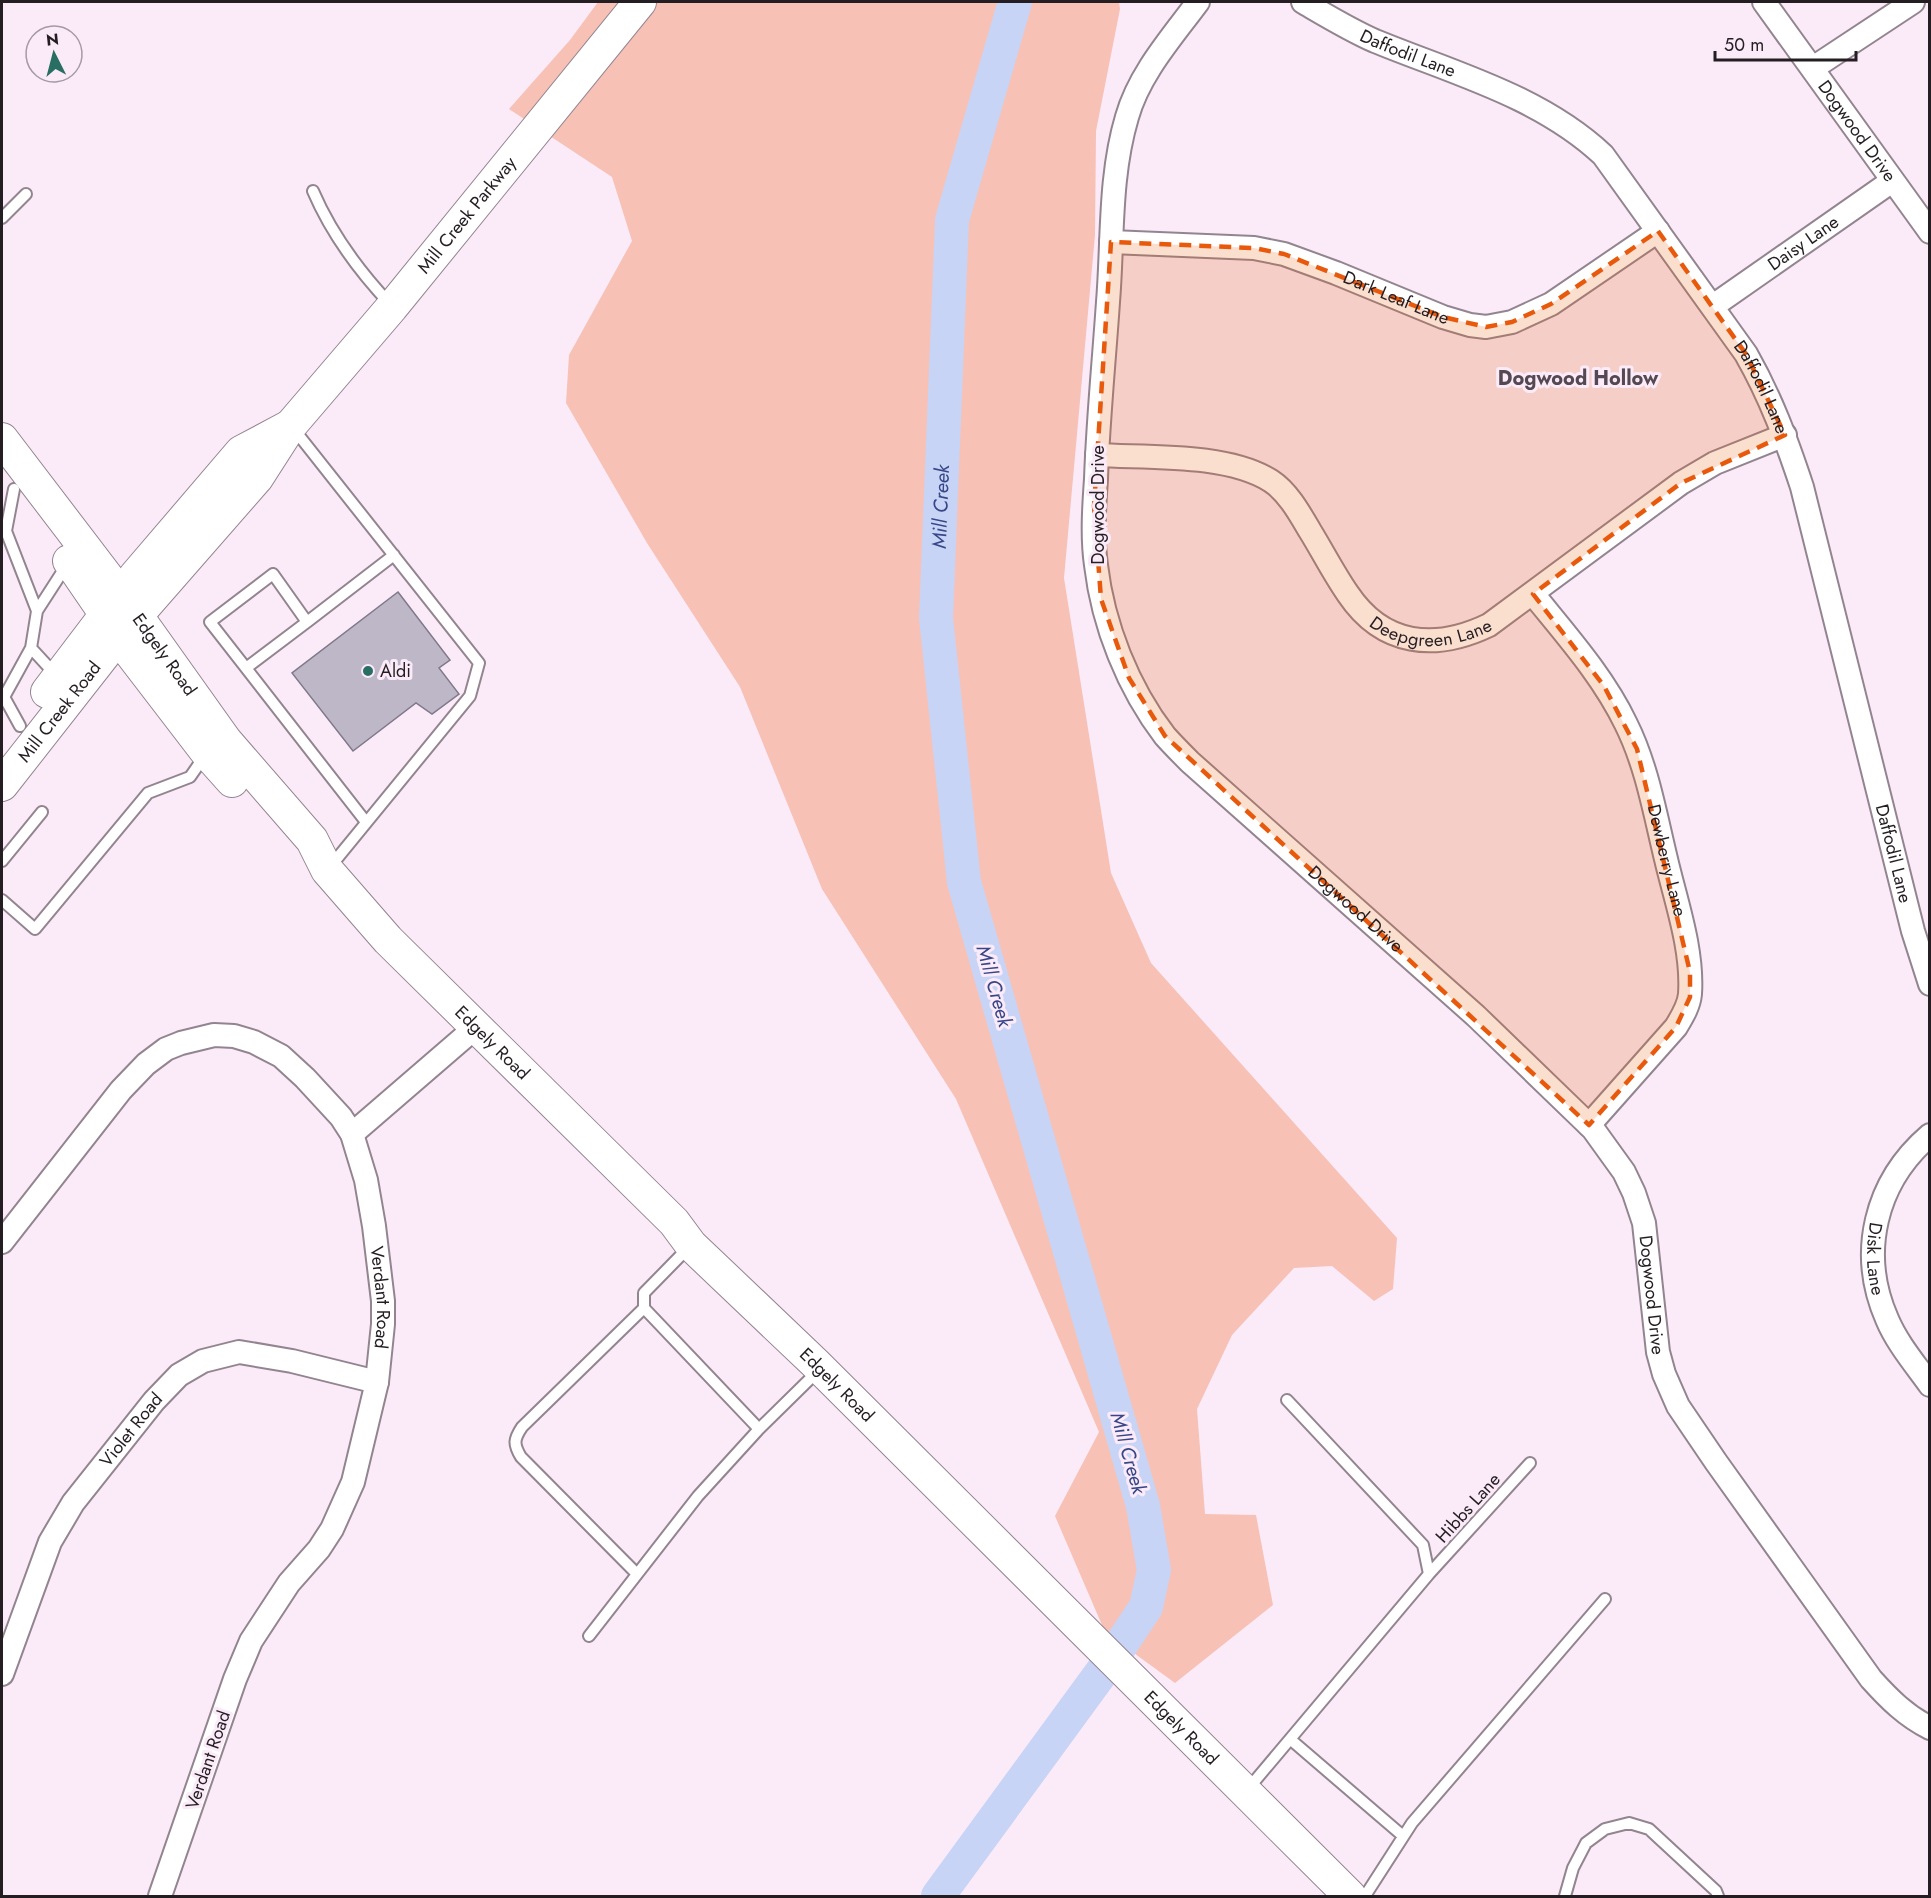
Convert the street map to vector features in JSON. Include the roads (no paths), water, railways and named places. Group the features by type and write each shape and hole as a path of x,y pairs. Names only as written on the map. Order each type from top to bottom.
{"main road":[{"name":"Mill Creek Parkway","path":"120,616 135,576 241,452 291,425 392,306 640,2"},
{"name":"Edgely Road","path":"2,439 120,616 207,753 304,862 327,870"},
{"name":"Edgely Road","path":"8,481 69,561 120,616 312,840 327,870 388,940 674,1222 691,1245 820,1368 1350,1896"},
{"name":"Mill Creek Road","path":"11,738 58,678 120,616"},
{"name":"Mill Creek Road","path":"2,785 120,616"}],"street":[{"name":"Dogwood Drive","path":"1198,2 1138,88 1121,140 1111,242 1094,506 1096,563 1101,599 1129,678 1166,736 1190,762 1476,1016 1589,1125 1624,1172 1641,1213 1651,1273 1658,1352 1664,1374 1678,1406 1871,1679 1894,1705 1929,1728"},
{"name":"Daffodil Lane","path":"1303,2 1374,40 1529,104 1557,118 1585,139 1603,155 1746,354 1765,387 1785,435 1802,487 1921,929 1929,984"},
{"name":"Dogwood Drive","path":"1764,2 1929,232"},
{"path":"1813,68 1913,2"},
{"name":"Daisy Lane","path":"1713,306 1892,181"},
{"name":"Dark Leaf Lane","path":"1111,242 1254,248 1284,254 1443,317 1486,327 1512,322 1551,304 1658,231"},
{"name":"Deepgreen Lane","path":"1096,455 1198,460 1235,465 1273,482 1296,508 1349,596 1372,621 1402,636 1427,641 1443,641 1472,633 1489,625 1681,483 1715,463 1785,435"},
{"name":"Dewberry Lane","path":"1533,594 1604,686 1626,723 1637,749 1674,890 1690,972 1690,997 1676,1027 1589,1125"},
{"path":"352,1134 476,1028"},
{"name":"Verdant Road","path":"2,1242 121,1090 146,1064 166,1049 214,1035 234,1036 254,1042 281,1056 305,1078 341,1117 352,1134 366,1180 383,1301 382,1348 377,1382 353,1482 332,1529 319,1549 289,1583 251,1641 235,1679 160,1896"},
{"name":"Disk Lane","path":"1929,1135 1895,1173 1886,1192 1878,1213 1874,1238 1874,1268 1877,1293 1887,1320 1929,1385"},
{"name":"Violet Road","path":"4,1660 42,1560 67,1513 154,1401 179,1375 203,1361 239,1352 292,1361 377,1382"}],"lane":[{"path":"314,191 324,218 372,285 392,306"},
{"path":"2,218 26,194"},
{"path":"291,425 479,663 470,696 327,870"},
{"path":"8,481 6,531 37,611"},
{"path":"246,668 394,555"},
{"path":"11,738 4,697 31,648 37,611 69,561"},
{"path":"307,622 273,574 210,622 366,822"},
{"path":"31,648 58,678"},
{"path":"2,900 35,929 148,793 190,777 207,753"},
{"path":"2,861 42,812"},
{"path":"691,1245 644,1293 644,1308 759,1429"},
{"path":"637,1574 514,1447 515,1438 522,1427 644,1308"},
{"path":"589,1636 698,1496 759,1429 820,1368"},
{"path":"1287,1400 1423,1545 1430,1574"},
{"name":"Hibbs Lane","path":"1246,1791 1430,1574 1530,1463"},
{"path":"1365,1896 1412,1823 1605,1599"},
{"path":"1290,1739 1403,1836"},
{"path":"1564,1896 1573,1868 1586,1843 1605,1829 1629,1823 1648,1829 1716,1891 1718,1896"}],"waterway":[{"name":"Mill Creek","path":"938,1896 1112,1658 1146,1607 1154,1570 1143,1506 964,882 936,618 952,220 1015,2"}],"place":[{"name":"Aldi","path":"368,671"}],"district":[{"name":"Dogwood Hollow","path":"1578,378"}]}
